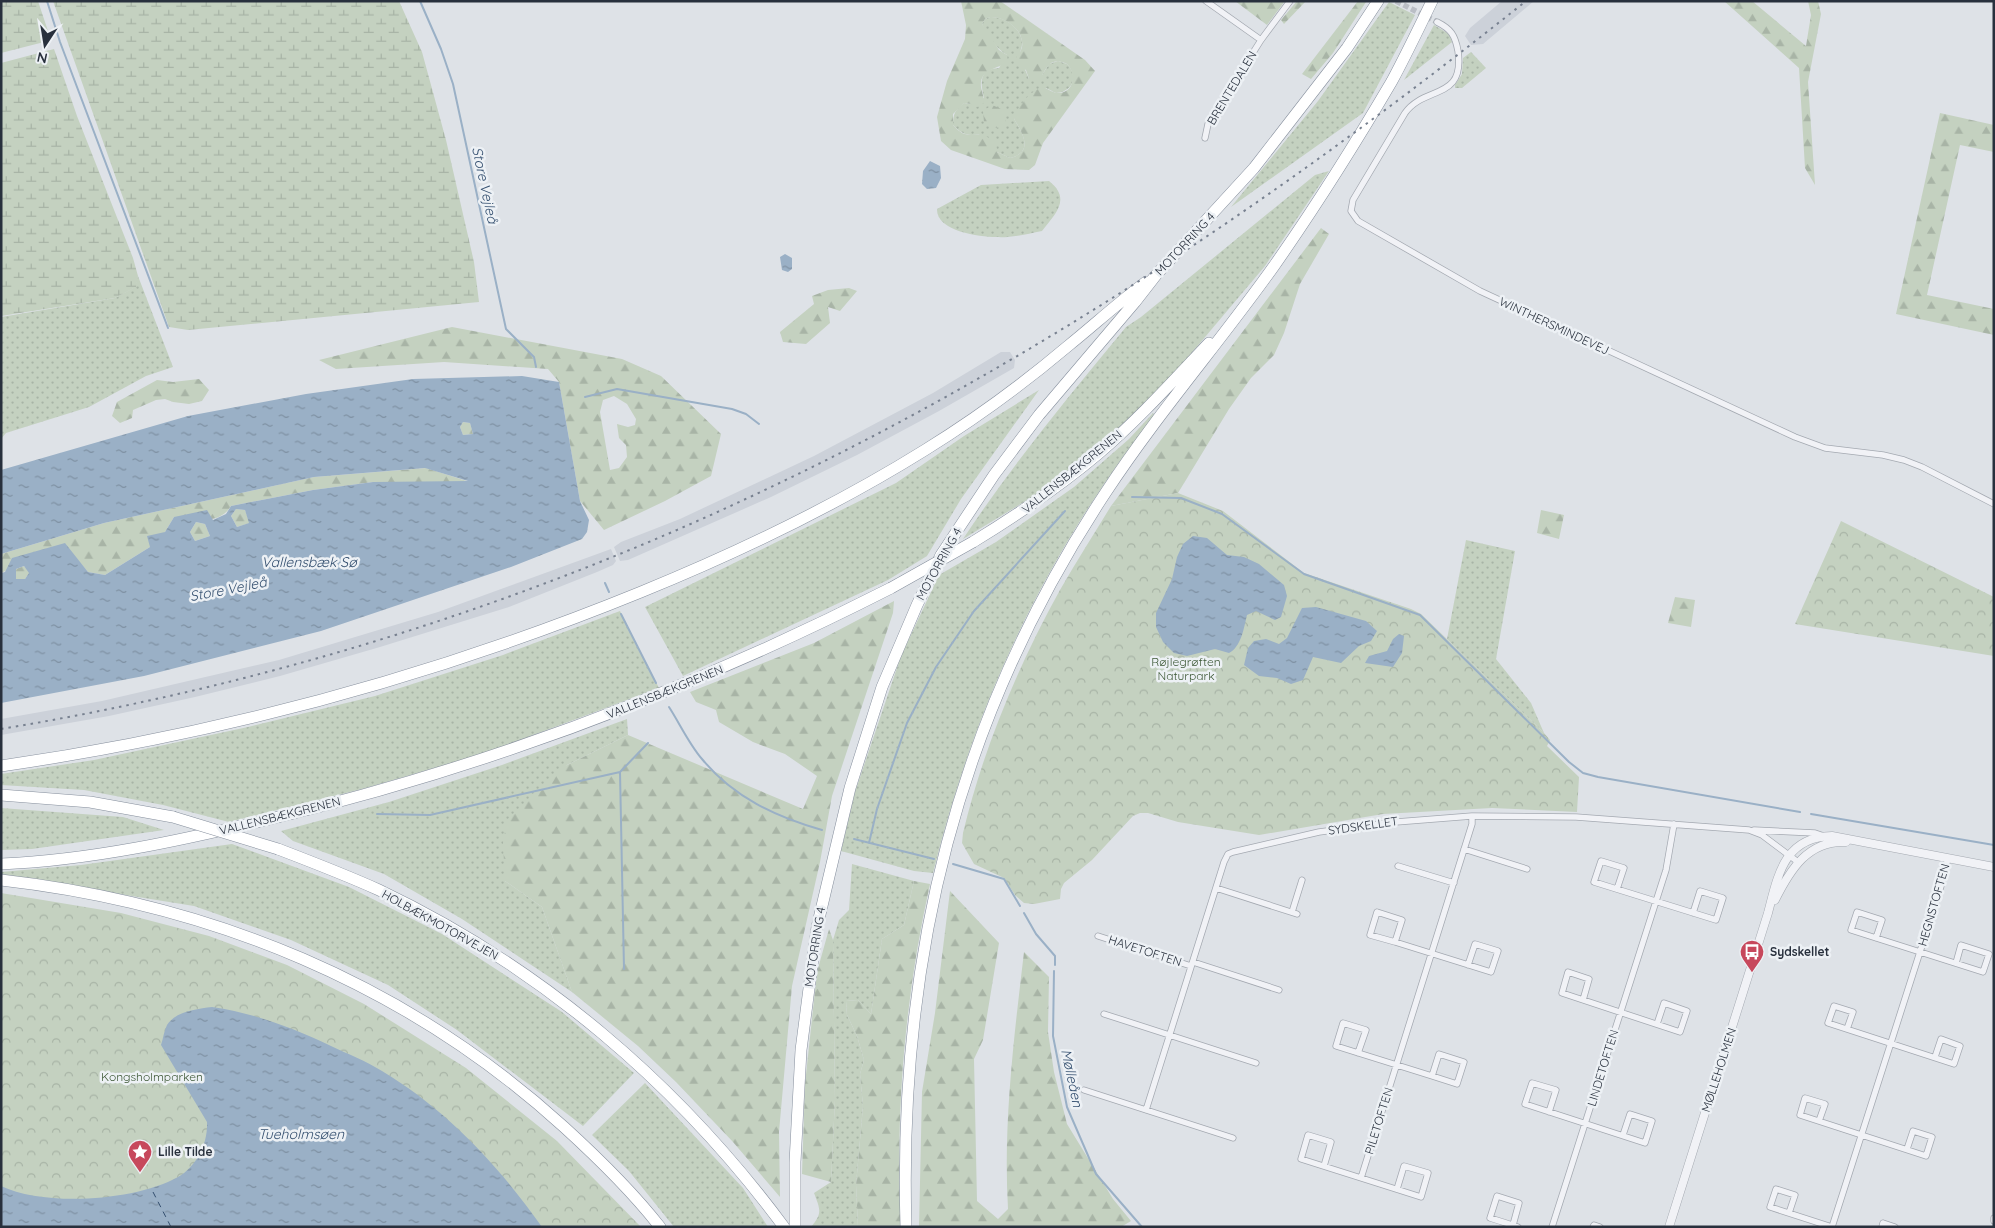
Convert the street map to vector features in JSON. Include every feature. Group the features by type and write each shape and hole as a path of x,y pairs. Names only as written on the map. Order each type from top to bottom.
{"highway":[{"name":"MOTORRING 4","path":"795,1227 794,1188 801,1050 818,927 850,788 882,687 916,605 941,555 988,482 1039,415 1135,302 1156,274 1254,168 1347,48 1378,1"},
{"path":"906,1227 905,1138 907,1091 921,961 943,855 975,752 1008,670 1034,616 1083,528 1129,459 1198,369 1321,197 1393,79 1432,1"},
{"path":"1,766 179,735 348,694 490,650 607,606 669,580 819,510 923,452 1017,388 1126,296 1156,274"},
{"name":"VALLENSBÆKGRENEN","path":"1,864 117,851 182,839 307,810 459,768 539,741 676,688 778,644 891,588 973,542 1021,512 1099,453 1144,411 1233,318"},
{"name":"HOLBÆKMOTORVEJEN","path":"1,795 90,802 173,817 278,849 380,891 435,919 492,953 576,1012 615,1043 680,1104 749,1181 784,1227"},
{"path":"1,880 74,890 138,903 193,918 292,953 382,997 433,1027 510,1081 547,1112 600,1162 660,1227"}],"street":[{"name":"BRENTEDALEN","path":"1206,1 1261,40"},
{"name":"BRENTEDALEN","path":"1205,138 1208,124 1261,40 1290,1"},
{"name":"WINTHERSMINDEVEJ","path":"1437,22 1448,27 1456,37 1459,70 1450,86 1420,100 1410,106 1405,113 1353,200 1351,211 1358,221 1480,291 1795,437 1825,448 1883,455 1904,460 1922,467 1994,504"},
{"name":"SYDSKELLET","path":"1224,862 1228,854 1233,852 1319,832 1396,822 1472,816 1554,816 1815,834 1994,867"},
{"name":"PILETOFTEN","path":"1361,1178 1454,883 1472,824 1472,816"},
{"name":"LINDETOFTEN","path":"1552,1227 1666,870 1674,824"},
{"name":"SYDSKELLET","path":"1749,830 1762,835 1798,862 1811,852 1830,844 1861,843"},
{"name":"SYDSKELLET","path":"1788,855 1804,842 1824,836"},
{"path":"1464,850 1527,870"},
{"name":"MØLLEHOLMEN","path":"1669,1227 1768,913 1778,874 1788,855"},
{"name":"HEGNSTOFTEN","path":"1790,1213 1795,1195 1776,1189 1770,1207 1832,1227 1944,878 1948,858"},
{"path":"1617,889 1624,868 1601,861 1594,882 1656,901 1693,913 1716,920 1723,898 1700,891 1693,913"},
{"name":"HAVETOFTEN","path":"1146,1110 1224,862"},
{"name":"MØLLEHOLMEN","path":"1768,913 1786,878 1798,862"},
{"path":"1398,866 1454,883"},
{"path":"1216,888 1294,913 1302,880"},
{"path":"1395,942 1402,920 1377,912 1370,935 1395,942 1431,954 1491,972 1498,951 1475,944 1468,965"},
{"name":"HEGNSTOFTEN","path":"1876,938 1882,920 1857,912 1851,930 1876,938 1983,972 1989,954 1961,945 1956,963"},
{"name":"HAVETOFTEN","path":"1098,936 1280,990"},
{"path":"1583,1000 1590,979 1568,972 1562,993 1583,1000 1657,1024 1680,1032 1687,1011 1664,1003 1657,1024"},
{"path":"1847,1029 1853,1012 1834,1006 1828,1023 1954,1064 1960,1046 1941,1039 1935,1057"},
{"path":"1104,1014 1256,1062"},
{"path":"1358,1053 1366,1030 1343,1023 1336,1046 1358,1053 1397,1065 1457,1084 1464,1062 1439,1054 1432,1076"},
{"name":"LINDETOFTEN","path":"1549,1112 1556,1090 1532,1083 1525,1104 1549,1112 1623,1135 1645,1143 1652,1121 1630,1114 1623,1135"},
{"path":"1084,1090 1233,1138"},
{"path":"1819,1121 1825,1104 1805,1098 1800,1115 1926,1156 1932,1137 1912,1131 1907,1149"},
{"path":"1324,1166 1331,1142 1308,1135 1300,1159 1421,1197 1428,1174 1404,1166 1397,1189"},
{"path":"1497,1196 1519,1203 1516,1226 1490,1218 1497,1196"},
{"path":"1882,1227 1883,1223 1895,1227"},
{"path":"1593,1227 1594,1224 1600,1227"}],"shaded area":[{"path":"1502,1 1534,1 1483,44 1471,45 1465,36 1470,28"},
{"path":"1001,352 1010,352 1015,360 1014,368 939,411 857,455 771,497 628,560 620,561 614,547 621,542 680,519 814,456 933,393"},
{"path":"611,549 616,561 613,565 597,572 509,607 380,647 280,676 195,697 109,716 1,735 1,719 102,701 279,660 438,612"}],"green space":[{"path":"1,1 38,1 49,34 48,41 1,53"},
{"path":"53,1 399,1 422,52 446,140 474,262 479,302 188,330 169,327"},
{"path":"961,1 1000,1 1085,60 1095,71 1043,143 1035,165 1029,170 1005,169 951,150 941,141 937,117 947,81 965,39 966,25","holes":["996,17 1012,25 1020,35 1022,47 1014,64 1026,70 1029,79 1040,80 1047,67 1057,61 1067,64 1073,78 1070,87 1063,92 1057,93 1042,87 1025,100 1014,119 1023,136 1024,147 1017,155 1010,158 997,152 996,142 982,134 969,135 960,132 953,125 953,114 964,103 977,107 984,103 981,87 983,76 990,70 1008,62 1007,55 999,50 982,24 985,19"]},
{"path":"1235,1 1285,1 1267,25"},
{"path":"1297,1 1306,1 1284,24 1281,20"},
{"path":"1358,1 1366,2 1333,53 1311,79 1302,74"},
{"path":"1724,1 1752,1 1806,46 1811,15 1808,1 1818,1 1821,14 1808,82 1815,185 1805,168 1799,68"},
{"path":"1389,2 1415,15 1363,113 1231,207 1318,101"},
{"path":"990,17 1005,20 1018,31 1022,41 1020,56 1029,79 1042,75 1049,64 1058,61 1067,64 1073,73 1072,83 1067,90 1056,93 1046,88 1014,119 1023,136 1024,147 1017,155 1010,158 997,152 979,134 964,134 953,125 955,112 964,103 971,104 984,98 982,77 988,71 999,68 1007,55 999,49 986,33 982,24 985,19"},
{"path":"1434,25 1449,34 1452,42 1404,80"},
{"path":"54,49 77,116 133,258 138,276 136,287 115,298 1,316 1,63"},
{"path":"1471,52 1486,68 1462,88 1455,88 1462,74 1463,58"},
{"path":"992,105 1006,111 1006,123 1002,128 990,127 984,122 983,111"},
{"path":"1940,113 1994,125 1994,152 1960,145 1927,295 1994,309 1994,335 1896,314"},
{"path":"1329,171 1265,266 1157,394 1057,482 963,539 1021,458 1126,327 1141,317 1315,175"},
{"path":"1049,181 1056,188 1060,200 1056,212 1042,231 1007,237 979,236 951,228 943,223 939,217 937,209 981,185"},
{"path":"1321,228 1329,234 1300,284 1284,333 1274,355 1251,378 1229,409 1178,493 1111,506"},
{"path":"138,276 173,367 146,376 89,407 6,433 1,439 1,317 115,298 135,287"},
{"path":"849,288 857,291 840,311 828,307 830,323 806,344 783,342 780,332 814,304 812,296 828,290"},
{"path":"452,327 622,359 661,376 721,434 711,476 665,501 604,530 580,501 559,382 548,369 444,362 336,369 319,360","holes":["614,396 627,404 636,419 635,425 628,427 617,424 619,438 626,445 627,457 619,468 610,470 600,412 603,400"]},
{"path":"199,379 209,390 202,401 189,404 165,399 156,400 133,410 132,418 120,423 112,416 117,402 157,380 173,382"},
{"path":"1039,390 961,499 927,556 888,580 683,676 645,607 896,483 964,436"},
{"path":"1153,413 1155,415 1116,467 1081,520 1048,575 1019,632 993,690 970,750 950,811 933,873 914,871 841,851 855,792 901,656 939,575 996,542 1074,487 1129,439"},
{"path":"463,422 470,423 473,434 463,435 460,427"},
{"path":"426,468 470,482 373,482 313,490 231,506 226,512 213,519 198,520 174,517 165,532 150,547 105,575 88,572 64,544 1,573 1,554 104,523 314,477"},
{"name":"Røjlegrøften Naturpark","path":"1178,493 1223,511 1304,573 1421,614 1550,740 1547,746 1579,777 1577,812 1492,808 1383,814 1259,835 1178,822 1148,813 1140,813 1133,816 1092,860 1064,883 1060,899 1034,904 1024,903 1015,895 1004,878 974,864 962,843 971,802 981,770 991,739 1016,678 1060,590 1111,506"},
{"path":"236,509 245,510 250,523 237,527 231,516"},
{"path":"1541,510 1564,515 1559,539 1537,533"},
{"path":"1841,521 1994,597 1994,656 1795,624"},
{"path":"196,522 205,524 210,536 195,541 190,532"},
{"path":"1466,540 1515,551 1496,659 1531,703 1544,733 1447,639"},
{"path":"24,566 30,572 25,579 16,579 16,569"},
{"path":"1675,597 1695,600 1691,627 1668,623"},
{"path":"894,601 893,613 832,796 820,862 792,986 779,1132 780,1197 733,1142 676,1082 638,1046 572,992 542,907 505,881 503,843 507,820 567,765 628,735 803,809 817,776 785,754 753,742 719,722 716,710 696,702 690,692 814,643"},
{"path":"620,611 659,688 480,755 362,789 229,822 163,805 84,790 1,785 1,774 94,760 248,727 375,696 503,655"},
{"path":"627,719 628,735 567,765 505,881 542,907 572,992 462,919 384,874 293,841 281,831 389,802 502,765"},
{"path":"1,808 123,817 164,830 32,849 1,850"},
{"path":"232,844 349,887 442,934 562,1012 634,1073 583,1126 457,1030 388,985 291,940 194,906 1,875 1,872 81,865"},
{"path":"852,864 914,881 904,925 882,939 871,1014 858,1000 846,1001 847,1015 857,1036 864,1060 860,1074 863,1106 856,1185 858,1227 811,1227 819,1214 818,1203 814,1193 831,1182 835,1100 833,940 839,920 849,910"},
{"path":"914,881 930,884 914,969 904,1054 899,1141 901,1227 858,1227 856,1185 863,1106 860,1074 864,1060 857,1036 847,1015 846,1001 858,1000 871,1014 882,939 904,925"},
{"path":"950,891 999,943 983,1040 974,1059 977,1201 998,1219 1008,1209 1008,1113 1024,952 1049,977 1048,1032 1054,1072 1067,1124 1113,1199 1131,1221 1121,1227 919,1227 922,1092 935,1013"},
{"name":"Kongsholmparken","path":"1,893 121,913 209,936 287,965 364,1004 466,1068 557,1141 641,1227 1,1227"},
{"path":"829,929 833,940 835,1100 831,1182 802,1174 805,1084 817,972"},
{"path":"645,1083 743,1188 768,1227 674,1227 629,1171 592,1135"}],"water":[{"path":"930,161 940,166 941,178 936,188 927,189 922,184 923,171"},
{"path":"785,254 792,258 792,269 788,272 782,270 780,257"},
{"name":"Vallensbæk Sø","path":"522,376 559,382 580,501 589,520 587,532 582,539 511,567 321,631 144,676 1,703 1,573 5,572 12,558 65,543 88,572 105,575 150,547 147,536 165,532 174,517 207,510 213,520 226,514 231,506 313,490 373,482 468,481 425,468 314,477 104,523 1,554 1,470 188,416 306,394 413,379","holes":["463,422 470,423 473,434 463,435 460,427","236,509 245,510 249,523 237,527 231,516","196,522 205,524 210,536 195,541 190,532","24,566 29,573 25,579 16,579 16,569"]},
{"path":"1193,536 1207,538 1227,555 1244,557 1259,564 1284,585 1287,596 1281,617 1275,620 1256,611 1247,615 1239,642 1229,653 1215,649 1187,656 1174,653 1163,642 1156,627 1156,613 1172,579 1177,557 1183,544"},
{"path":"1316,607 1366,621 1377,631 1371,641 1359,646 1341,663 1313,657 1303,680 1291,684 1277,678 1259,676 1244,665 1248,648 1254,641 1266,639 1279,644 1287,638 1302,608"},
{"path":"1399,634 1404,636 1402,653 1393,667 1365,663 1369,656 1387,651 1393,639"},
{"name":"Tueholmsøen","path":"212,1007 258,1017 302,1033 370,1064 406,1086 450,1121 490,1161 542,1227 1,1227 1,1186 19,1193 41,1197 65,1199 115,1196 160,1185 178,1177 191,1167 200,1153 206,1138 207,1122 161,1045 167,1025 171,1020 187,1012"}],"waterway":[{"name":"Store Vejleå","path":"47,1 60,42 168,328"},
{"name":"Store Vejleå","path":"420,1 441,49 453,84 506,329 534,357 536,367"},
{"path":"585,397 617,389 732,409 746,414 759,424"},
{"path":"1132,497 1181,498 1222,514 1304,574 1420,615 1569,762 1583,773 1800,812"},
{"path":"869,843 877,809 907,723 936,667 974,611 1065,511"},
{"path":"605,583 609,592"},
{"path":"621,614 656,683"},
{"path":"669,707 697,753 727,784 741,795 772,812 822,830"},
{"path":"624,969 620,772 648,743"},
{"path":"377,814 430,815 620,772"},
{"path":"1811,814 1994,845"},
{"path":"854,839 934,859"},
{"path":"953,864 1004,879 1020,906"},
{"path":"1024,913 1036,934 1055,956 1055,965"},
{"name":"Mølleåen","path":"1054,971 1053,1036 1067,1107 1096,1174 1142,1227"}],"ferry route":[{"path":"153,1192 171,1227"}],"tunnel":[{"path":"1396,1 1437,22"}],"railway":[{"path":"1,729 100,711 199,689 297,664 394,636 489,604 584,568 677,530 769,488 870,438 969,384 1066,327 1162,266 1347,138 1526,1"}],"place":[{"name":"Sydskellet","path":"1752,973"},
{"name":"Lille Tilde","path":"140,1173"}]}
